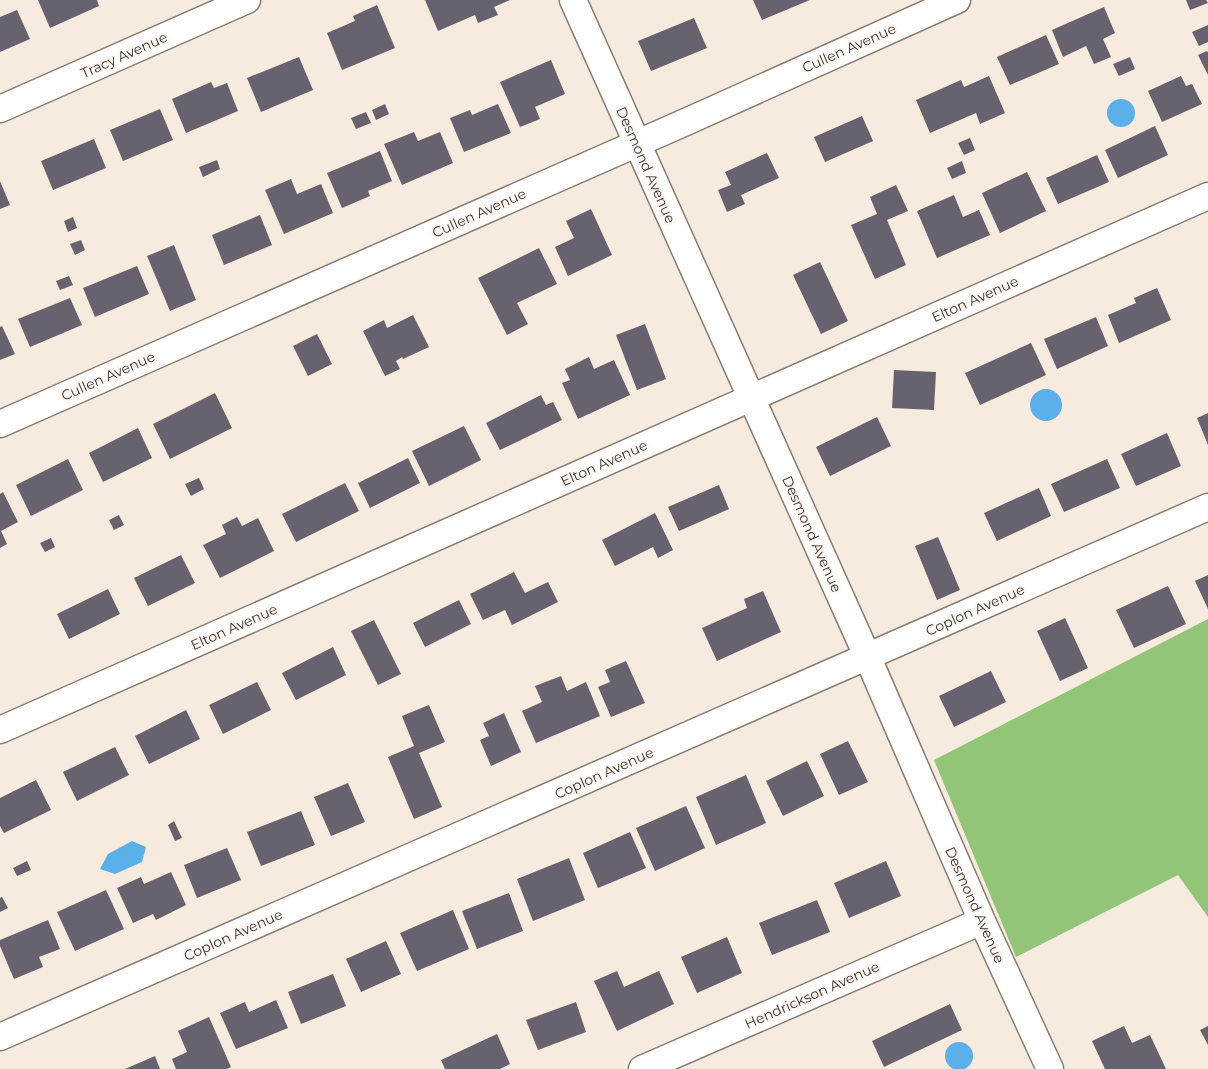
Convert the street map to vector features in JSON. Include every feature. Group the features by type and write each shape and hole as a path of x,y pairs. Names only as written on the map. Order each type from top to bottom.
{"street":[{"name":"Tracy Avenue","path":"0,109 247,0"},
{"name":"Desmond Avenue","path":"573,0 750,399 868,658 982,921 1050,1069"},
{"name":"Cullen Avenue","path":"0,424 636,144 957,0"},
{"name":"Elton Avenue","path":"0,730 1208,196"},
{"name":"Coplon Avenue","path":"0,1037 868,658 1208,507"},
{"name":"Hendrickson Avenue","path":"642,1069 982,921"}],"green space":[{"path":"1208,619 1208,917 1178,875 1016,957 934,760"}],"water":[{"path":"1121,99 1131,103 1135,113 1131,123 1121,127 1111,123 1107,113 1111,103"},
{"path":"1046,389 1058,393 1062,405 1058,417 1046,421 1034,417 1030,405 1034,393"},
{"path":"132,841 146,847 142,862 115,874 100,869 108,854"},
{"path":"959,1042 969,1046 973,1056 969,1066 959,1070 949,1066 945,1056 949,1046"}],"building":[{"path":"38,0 97,0 99,6 50,28"},
{"path":"425,0 510,0 494,7 498,15 478,23 475,15 438,31"},
{"path":"753,0 810,0 762,20"},
{"path":"1186,0 1206,0 1208,3 1190,10"},
{"path":"377,5 395,48 342,70 327,33 355,21 353,16"},
{"path":"1104,7 1115,33 1103,39 1111,57 1094,64 1086,46 1063,57 1052,30"},
{"path":"17,10 30,39 0,52 0,17"},
{"path":"694,18 707,48 651,71 638,41"},
{"path":"1208,25 1208,42 1199,46 1192,32"},
{"path":"1046,35 1059,64 1010,85 997,57"},
{"path":"1208,52 1208,75 1198,55"},
{"path":"299,57 313,90 261,112 247,78"},
{"path":"1130,57 1135,69 1119,76 1113,64"},
{"path":"551,60 565,94 535,107 540,119 520,127 500,82"},
{"path":"989,76 1005,113 980,124 976,113 930,133 916,100 961,80 964,87"},
{"path":"1181,76 1186,86 1192,84 1202,104 1162,122 1148,91"},
{"path":"211,82 214,88 227,83 238,111 186,133 172,99"},
{"path":"385,104 389,114 376,120 372,110"},
{"path":"498,104 511,133 464,152 450,118 470,110 472,115"},
{"path":"160,109 173,140 123,161 110,130"},
{"path":"366,112 371,123 356,129 351,118"},
{"path":"862,116 873,141 825,162 814,137"},
{"path":"1155,126 1168,155 1118,178 1105,150"},
{"path":"414,132 418,141 440,132 453,163 402,185 384,144"},
{"path":"970,138 975,150 964,155 958,143"},
{"path":"94,139 106,168 53,190 41,161"},
{"path":"380,151 392,181 368,191 370,196 342,208 327,173"},
{"path":"767,153 779,178 741,195 745,204 727,212 718,190 731,185 725,172"},
{"path":"1097,155 1109,182 1058,204 1046,178"},
{"path":"217,160 220,169 203,177 199,167"},
{"path":"962,161 966,173 952,179 947,168"},
{"path":"1027,172 1046,211 1000,233 982,193"},
{"path":"291,179 297,194 321,184 333,213 284,234 265,190"},
{"path":"0,181 10,205 0,209"},
{"path":"896,185 908,211 887,220 906,265 875,279 851,225 877,214 870,197"},
{"path":"954,195 963,217 979,210 990,235 937,258 917,211"},
{"path":"591,209 612,255 568,276 555,247 574,238 566,221"},
{"path":"260,215 272,245 224,265 212,235"},
{"path":"73,217 77,228 68,232 64,221"},
{"path":"81,240 85,250 75,255 70,244"},
{"path":"174,245 196,300 170,311 147,256"},
{"path":"539,248 557,284 517,303 528,324 507,335 478,278"},
{"path":"820,262 848,321 821,334 793,275"},
{"path":"137,266 149,294 95,317 83,288"},
{"path":"69,276 73,285 60,290 56,281"},
{"path":"1157,288 1171,320 1119,343 1108,315 1136,303 1134,298"},
{"path":"70,298 82,325 30,347 18,319"},
{"path":"413,315 429,347 403,359 402,357 396,361 400,369 385,376 363,331 384,320 387,328"},
{"path":"1096,317 1108,346 1057,369 1044,339"},
{"path":"645,324 666,379 637,390 616,335"},
{"path":"2,326 15,354 0,360 0,327"},
{"path":"317,334 332,364 308,376 293,346"},
{"path":"1031,343 1046,375 980,405 965,373"},
{"path":"589,357 594,369 614,360 630,395 578,419 562,383 570,380 565,369"},
{"path":"894,370 936,372 934,410 892,408"},
{"path":"215,393 232,428 170,459 153,424"},
{"path":"541,395 546,405 553,402 562,420 500,450 486,423"},
{"path":"1208,413 1208,445 1197,418"},
{"path":"877,417 891,446 830,476 816,447"},
{"path":"464,426 481,460 429,486 412,451"},
{"path":"138,428 152,458 103,482 89,453"},
{"path":"1167,433 1181,466 1136,486 1121,454"},
{"path":"408,458 420,483 370,508 358,483"},
{"path":"68,459 83,490 31,516 16,485"},
{"path":"1107,459 1120,488 1064,512 1051,484"},
{"path":"199,478 204,489 191,496 185,484"},
{"path":"345,483 359,511 296,542 282,514"},
{"path":"719,485 729,509 679,531 668,507"},
{"path":"1039,488 1051,516 997,541 984,513"},
{"path":"3,492 18,522 1,531 7,544 0,548 0,494"},
{"path":"655,513 673,550 658,558 653,547 615,566 602,540"},
{"path":"119,515 124,525 114,530 109,520"},
{"path":"237,517 242,526 258,518 274,551 220,578 203,545 226,534 222,525"},
{"path":"938,537 960,590 937,600 915,546"},
{"path":"51,538 55,547 45,552 40,543"},
{"path":"181,555 195,583 148,606 134,578"},
{"path":"514,572 525,593 548,582 558,602 512,625 505,610 483,620 470,594"},
{"path":"1208,575 1208,609 1195,581"},
{"path":"1168,586 1186,624 1134,648 1116,610"},
{"path":"108,589 120,614 69,639 57,614"},
{"path":"763,591 781,632 717,661 702,628 747,608 744,599"},
{"path":"459,600 471,624 425,647 413,623"},
{"path":"1065,618 1088,668 1060,681 1037,631"},
{"path":"374,620 401,674 378,685 351,631"},
{"path":"333,647 346,675 296,700 282,673"},
{"path":"626,661 645,703 611,717 598,687 610,682 605,670"},
{"path":"991,671 1006,702 954,727 939,696"},
{"path":"561,676 567,691 586,682 600,716 536,743 522,711 542,702 535,686"},
{"path":"257,682 271,710 223,734 209,705"},
{"path":"429,705 445,742 419,753 442,807 414,819 388,757 414,746 402,716"},
{"path":"186,710 200,739 149,764 135,736"},
{"path":"504,713 521,752 491,766 480,740 489,736 483,723"},
{"path":"848,741 868,782 839,795 820,754"},
{"path":"115,747 129,775 77,801 63,772"},
{"path":"807,761 824,796 783,816 766,781"},
{"path":"746,775 766,823 716,845 696,797"},
{"path":"36,780 51,810 4,833 0,826 0,798"},
{"path":"348,783 365,822 331,836 314,797"},
{"path":"686,806 705,848 655,871 636,828"},
{"path":"301,811 315,845 261,866 247,832"},
{"path":"174,821 182,838 175,841 168,825"},
{"path":"630,832 646,868 598,888 583,853"},
{"path":"227,848 241,880 197,898 184,865"},
{"path":"569,858 585,900 533,921 517,879"},
{"path":"27,861 31,870 17,876 13,868"},
{"path":"886,861 901,896 849,918 834,883"},
{"path":"171,872 186,905 156,920 153,914 133,923 117,888 141,877 144,884"},
{"path":"106,890 124,929 75,951 57,912"},
{"path":"509,893 523,931 477,949 462,911"},
{"path":"2,897 8,908 0,912 0,898"},
{"path":"817,900 830,932 772,955 759,923"},
{"path":"453,910 469,949 417,971 400,933"},
{"path":"48,920 60,949 39,957 43,967 14,979 0,946 0,940"},
{"path":"727,937 742,973 697,993 681,957"},
{"path":"386,941 401,974 361,992 346,959"},
{"path":"617,971 624,987 659,971 674,1004 617,1031 594,981"},
{"path":"333,974 346,1006 301,1024 288,992"},
{"path":"276,1000 288,1028 236,1049 220,1013 245,1002 249,1012"},
{"path":"576,1002 586,1032 538,1050 526,1020"},
{"path":"950,1004 962,1030 884,1067 872,1041"},
{"path":"209,1017 231,1067 227,1069 176,1069 172,1059 187,1052 178,1031"},
{"path":"1124,1026 1132,1043 1150,1035 1166,1069 1105,1069 1092,1041"},
{"path":"1208,1026 1208,1045 1200,1030"},
{"path":"497,1034 510,1064 500,1069 445,1069 441,1060"},
{"path":"155,1056 160,1069 125,1069"}]}
